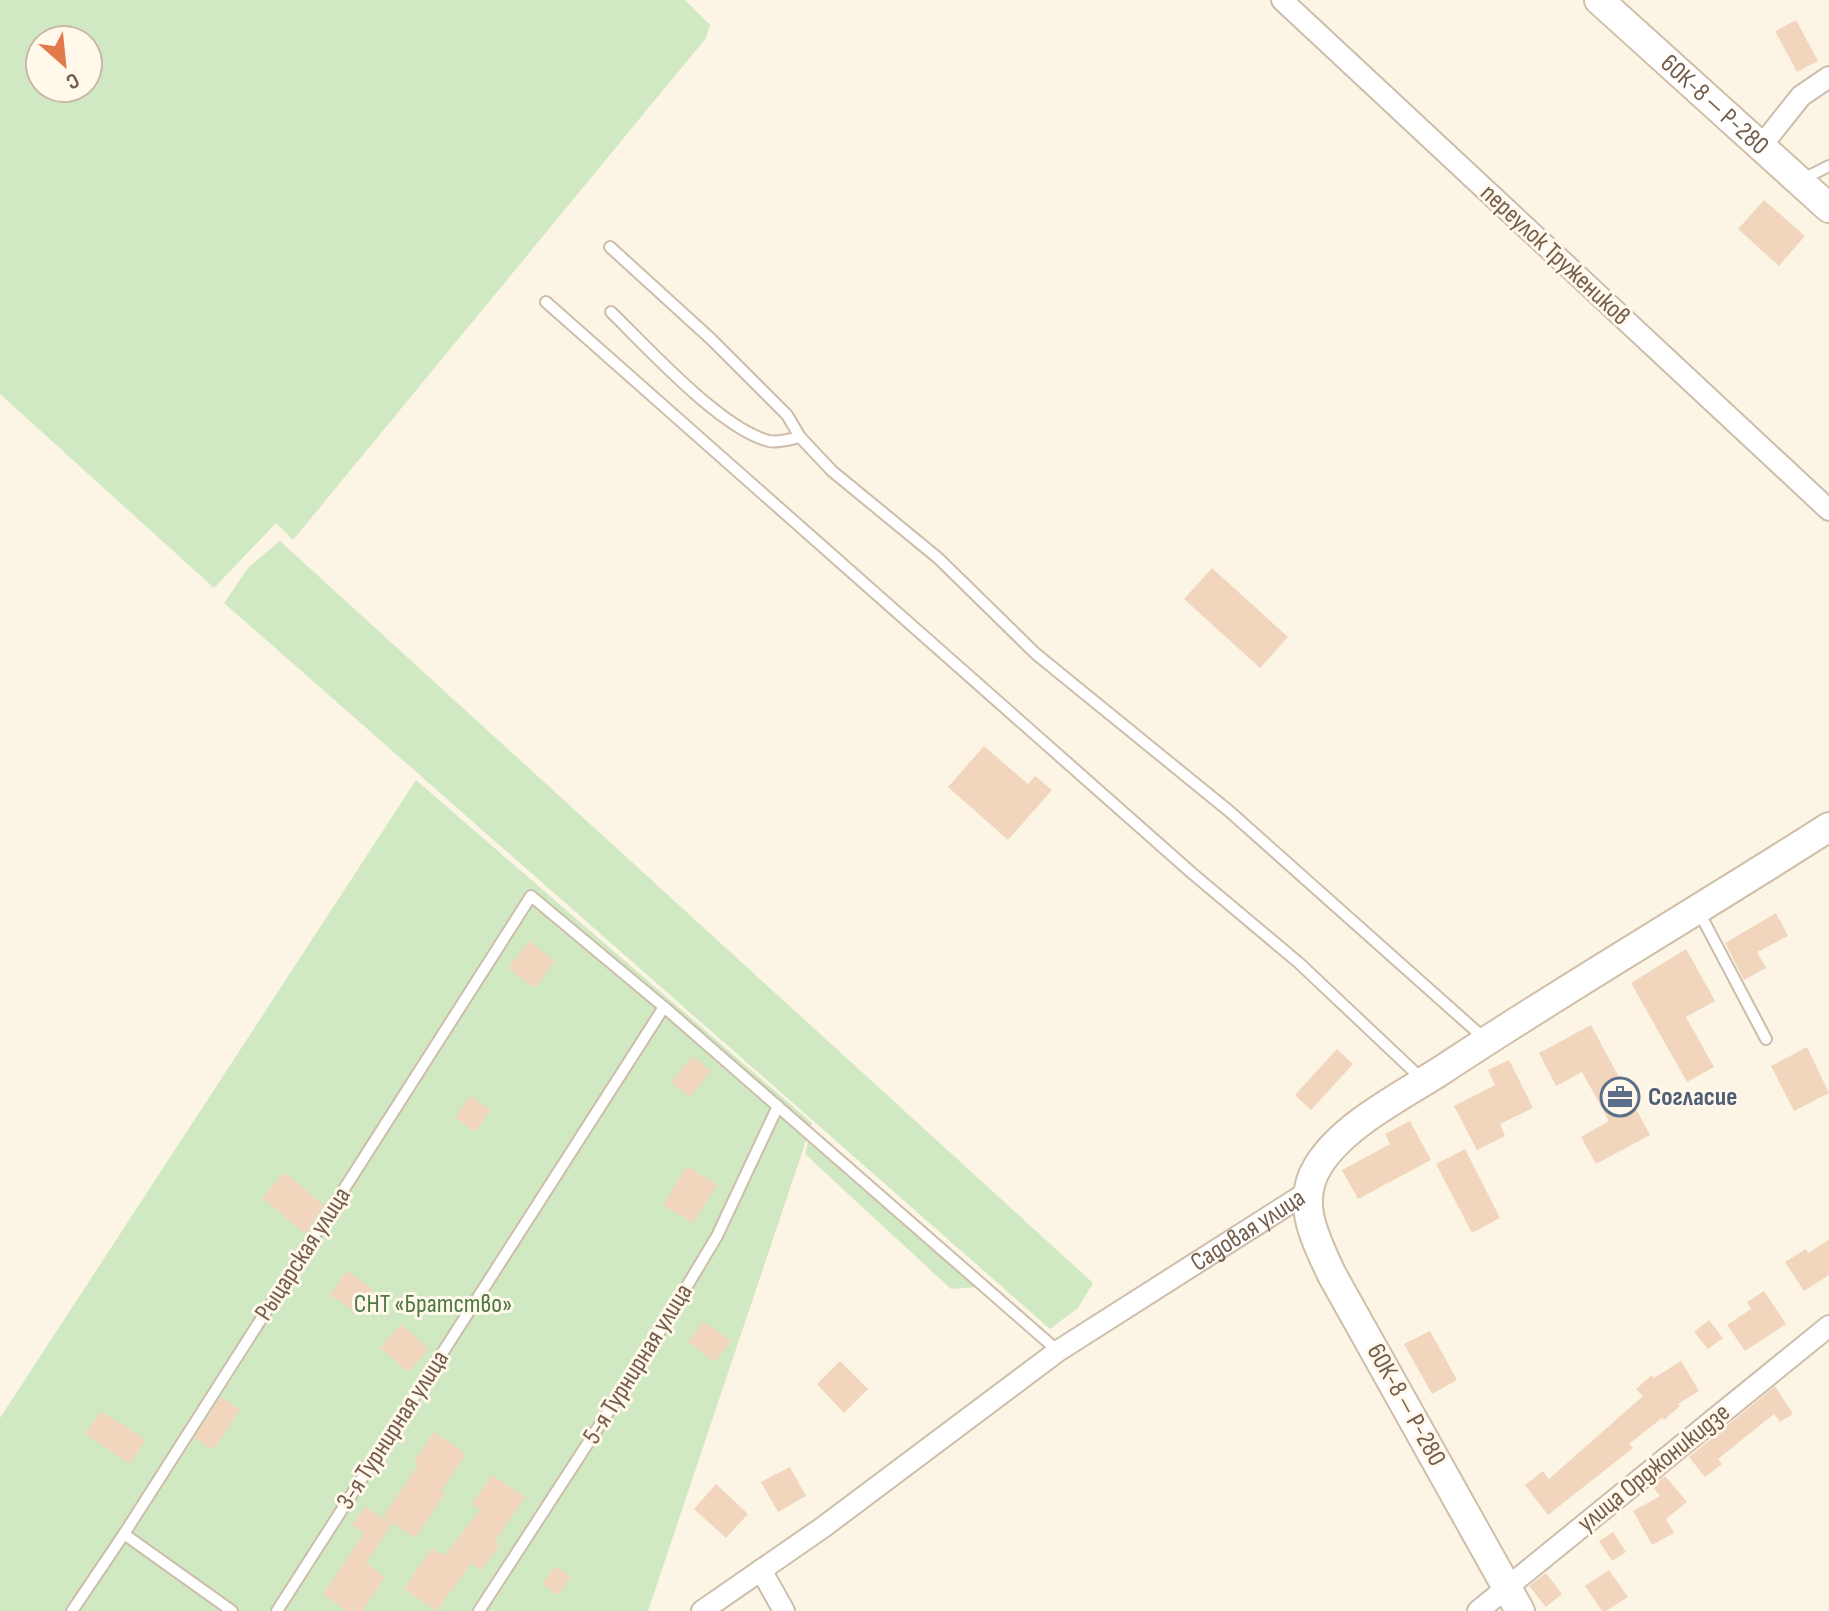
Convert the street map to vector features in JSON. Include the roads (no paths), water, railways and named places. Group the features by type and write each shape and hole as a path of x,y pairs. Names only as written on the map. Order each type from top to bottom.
{"street":[{"name":"переулок Тружеников","path":"1282,0 1829,510"},
{"name":"60К-8 — Р-280","path":"1599,0 1829,208"},
{"path":"1762,145 1801,96 1829,77"},
{"name":"Садовая улица","path":"702,1611 822,1528 1058,1351 1306,1193 1318,1166 1345,1133 1486,1041 1829,827"},
{"name":"60К-8 — Р-280","path":"1306,1193 1312,1232 1332,1275 1514,1599"},
{"name":"улица Орджоникидзе","path":"1478,1611 1514,1599 1829,1326"},
{"path":"761,1570 784,1611"}],"lane":[{"path":"1799,180 1829,166"},
{"path":"610,247 711,339 787,415 800,437 832,471 938,558 1036,654 1229,811 1486,1041"},
{"path":"546,302 1193,874 1299,963 1424,1082"},
{"path":"611,312 684,383 744,431 773,442 800,437"},
{"name":"Рыцарская улица","path":"72,1611 531,896 664,1007"},
{"path":"1698,910 1766,1039"},
{"path":"664,1007 1058,1351"},
{"name":"3-я Турнирная улица","path":"277,1611 664,1007"},
{"name":"5-я Турнирная улица","path":"479,1611 642,1360 717,1236 778,1106"},
{"path":"124,1534 232,1611"}],"place":[{"name":"Согласие","path":"1620,1097"}],"park label":[{"name":"СНТ «Братство»","path":"433,1304"}]}
